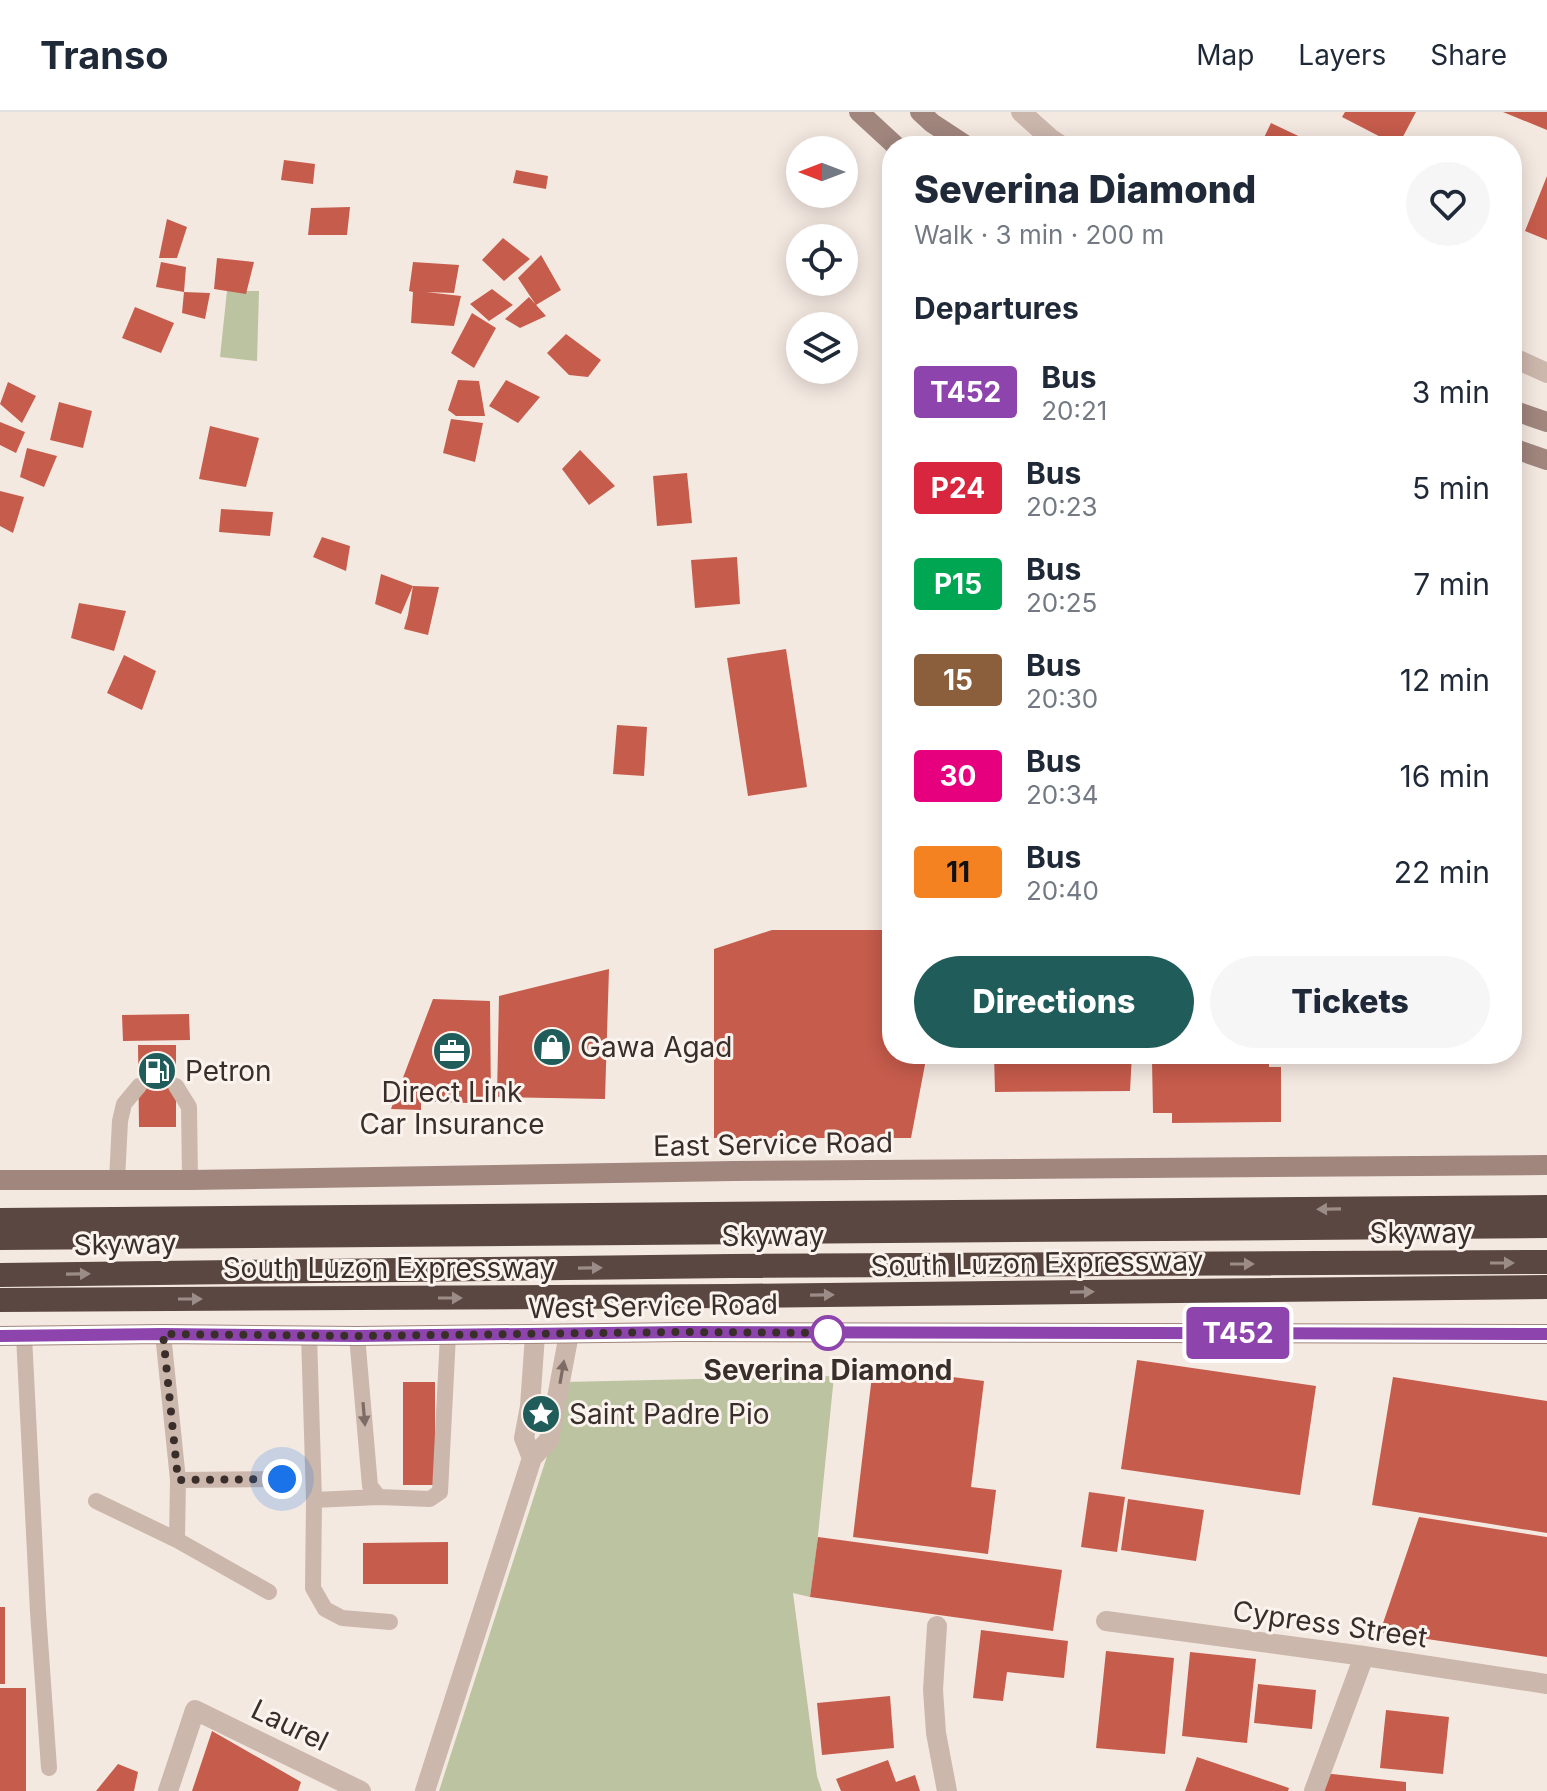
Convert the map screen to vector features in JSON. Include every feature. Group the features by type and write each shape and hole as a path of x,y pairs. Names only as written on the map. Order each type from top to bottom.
{"highway":[{"name":"South Luzon Expressway","path":"0,1220 1547,1207"},
{"name":"Skyway","path":"0,1238 1547,1226"},
{"name":"Skyway","path":"0,1275 731,1266 1547,1262"},
{"name":"South Luzon Expressway","path":"0,1300 1547,1287"}],"main road":[{"path":"859,112 885,136"},
{"path":"920,112 952,136"},
{"path":"1522,413 1547,422"},
{"path":"1522,451 1547,460"},
{"name":"East Service Road","path":"0,1180 1547,1165"},
{"name":"West Service Road","path":"0,1336 682,1332 1547,1334"}],"street":[{"path":"1021,112 1048,136"},
{"path":"1522,362 1547,373"},
{"path":"425,1791 532,1458 549,1440 569,1334"},
{"path":"532,1458 524,1438 530,1406 535,1335"},
{"name":"Cypress Street","path":"1106,1621 1547,1684"},
{"path":"937,1626 933,1690 936,1733 947,1791"},
{"path":"1314,1791 1364,1656"},
{"name":"Laurel","path":"168,1791 195,1710 361,1791"}],"lane":[{"path":"117,1180 120,1121 124,1104 139,1086"},
{"path":"176,1086 189,1107 190,1180"},
{"path":"163,1334 178,1480 177,1540"},
{"path":"309,1335 313,1588 325,1609 342,1618 390,1622"},
{"path":"314,1500 379,1497 430,1499 440,1492 448,1335"},
{"path":"24,1336 49,1768"},
{"path":"357,1336 370,1486 379,1497"},
{"path":"178,1480 282,1479"},
{"path":"96,1501 177,1540 269,1592"}],"green space":[{"path":"227,291 259,291 257,361 220,357"},
{"path":"834,1376 810,1597 793,1593 817,1776 822,1791 439,1791 558,1422 565,1382"}],"building":[{"path":"1345,112 1416,112 1403,136 1379,136 1342,117"},
{"path":"1503,112 1547,112 1547,130"},
{"path":"1271,123 1298,136 1265,136"},
{"path":"284,160 315,164 313,184 281,180"},
{"path":"516,170 548,176 546,189 513,183"},
{"path":"1547,176 1547,240 1525,231"},
{"path":"350,207 347,235 308,235 311,208"},
{"path":"167,219 187,227 177,258 159,258"},
{"path":"503,238 530,259 504,281 482,260"},
{"path":"541,255 561,290 536,305 518,278"},
{"path":"217,258 254,262 246,294 214,289"},
{"path":"161,262 186,267 184,292 156,287"},
{"path":"413,262 459,265 454,293 426,292 461,296 454,326 411,323 413,292 409,291"},
{"path":"492,289 513,305 489,321 470,304"},
{"path":"184,292 210,293 205,319 182,313"},
{"path":"529,297 546,316 520,328 505,319"},
{"path":"135,307 174,323 161,353 122,338"},
{"path":"472,313 496,328 474,368 451,353"},
{"path":"566,334 601,360 588,377 569,375 547,353"},
{"path":"458,380 479,381 485,416 456,416 448,410"},
{"path":"506,380 540,397 518,423 489,406"},
{"path":"8,382 36,396 22,423 0,404"},
{"path":"59,402 92,411 83,448 50,440"},
{"path":"451,419 483,423 475,462 443,453"},
{"path":"0,422 25,432 16,453 0,445"},
{"path":"210,426 259,438 246,487 199,479"},
{"path":"27,448 57,456 44,487 20,477"},
{"path":"580,450 615,486 589,505 562,469"},
{"path":"687,473 692,523 657,526 653,476"},
{"path":"0,491 24,497 13,533 0,526"},
{"path":"221,509 273,512 270,536 219,532"},
{"path":"322,537 350,546 346,571 313,557"},
{"path":"737,557 740,604 695,608 691,560"},
{"path":"381,574 413,586 401,614 375,604"},
{"path":"413,586 439,587 428,635 404,629"},
{"path":"79,603 126,611 114,651 71,638"},
{"path":"786,649 807,787 748,796 727,658"},
{"path":"124,655 156,671 142,710 107,693"},
{"path":"617,725 647,727 644,776 613,774"},
{"path":"772,930 882,930 882,1064 925,1064 911,1138 714,1138 714,949"},
{"name":"Gawa Agad","path":"609,969 605,1099 497,1097 499,996"},
{"name":"Direct Link Car Insurance","path":"433,999 490,1001 491,1104 421,1101 421,1110 391,1109"},
{"path":"189,1014 190,1040 123,1041 122,1015"},
{"name":"Petron","path":"138,1045 176,1045 176,1127 139,1127"},
{"path":"994,1064 1131,1064 1130,1091 995,1092"},
{"path":"1152,1064 1269,1064 1269,1067 1281,1067 1281,1122 1172,1123 1172,1113 1153,1113"},
{"path":"1137,1360 1316,1386 1300,1495 1121,1469"},
{"path":"873,1367 984,1381 971,1487 996,1490 988,1554 853,1537"},
{"path":"1393,1377 1547,1401 1547,1533 1372,1505"},
{"path":"403,1382 435,1382 435,1485 403,1485"},
{"path":"1089,1492 1125,1497 1117,1552 1081,1547"},
{"path":"1128,1499 1204,1510 1196,1561 1121,1550"},
{"path":"1419,1517 1547,1537 1547,1657 1380,1632"},
{"path":"818,1537 1062,1570 1053,1631 810,1597"},
{"path":"448,1542 448,1584 363,1584 363,1543"},
{"path":"0,1607 5,1607 5,1684 0,1684"},
{"path":"981,1630 1068,1641 1064,1678 1007,1672 1003,1701 973,1698"},
{"path":"1106,1651 1174,1658 1165,1754 1096,1748"},
{"path":"1190,1652 1256,1659 1247,1743 1182,1736"},
{"path":"1258,1684 1316,1690 1312,1729 1254,1723"},
{"path":"0,1688 26,1688 26,1791 0,1791"},
{"path":"890,1696 894,1748 822,1755 817,1703"},
{"path":"1386,1710 1449,1717 1443,1774 1380,1768"},
{"path":"212,1731 301,1782 298,1791 192,1791"},
{"path":"1197,1757 1289,1788 1288,1791 1185,1791"},
{"path":"888,1760 896,1782 915,1775 920,1791 841,1791 836,1779"},
{"path":"118,1764 138,1772 134,1791 96,1791"},
{"path":"1323,1773 1406,1782 1406,1791 1321,1791"}],"bus line":[{"name":"T452","path":"0,1336 682,1332 1547,1334"}],"place":[{"name":"Gawa Agad","path":"552,1047"},
{"name":"Direct Link Car Insurance","path":"452,1051"},
{"name":"Petron","path":"157,1071"},
{"name":"Severina Diamond","path":"828,1333"},
{"name":"Saint Padre Pio","path":"541,1414"}],"route":[{"path":"282,1479 178,1480 163,1334 840,1333 828,1333"}]}
